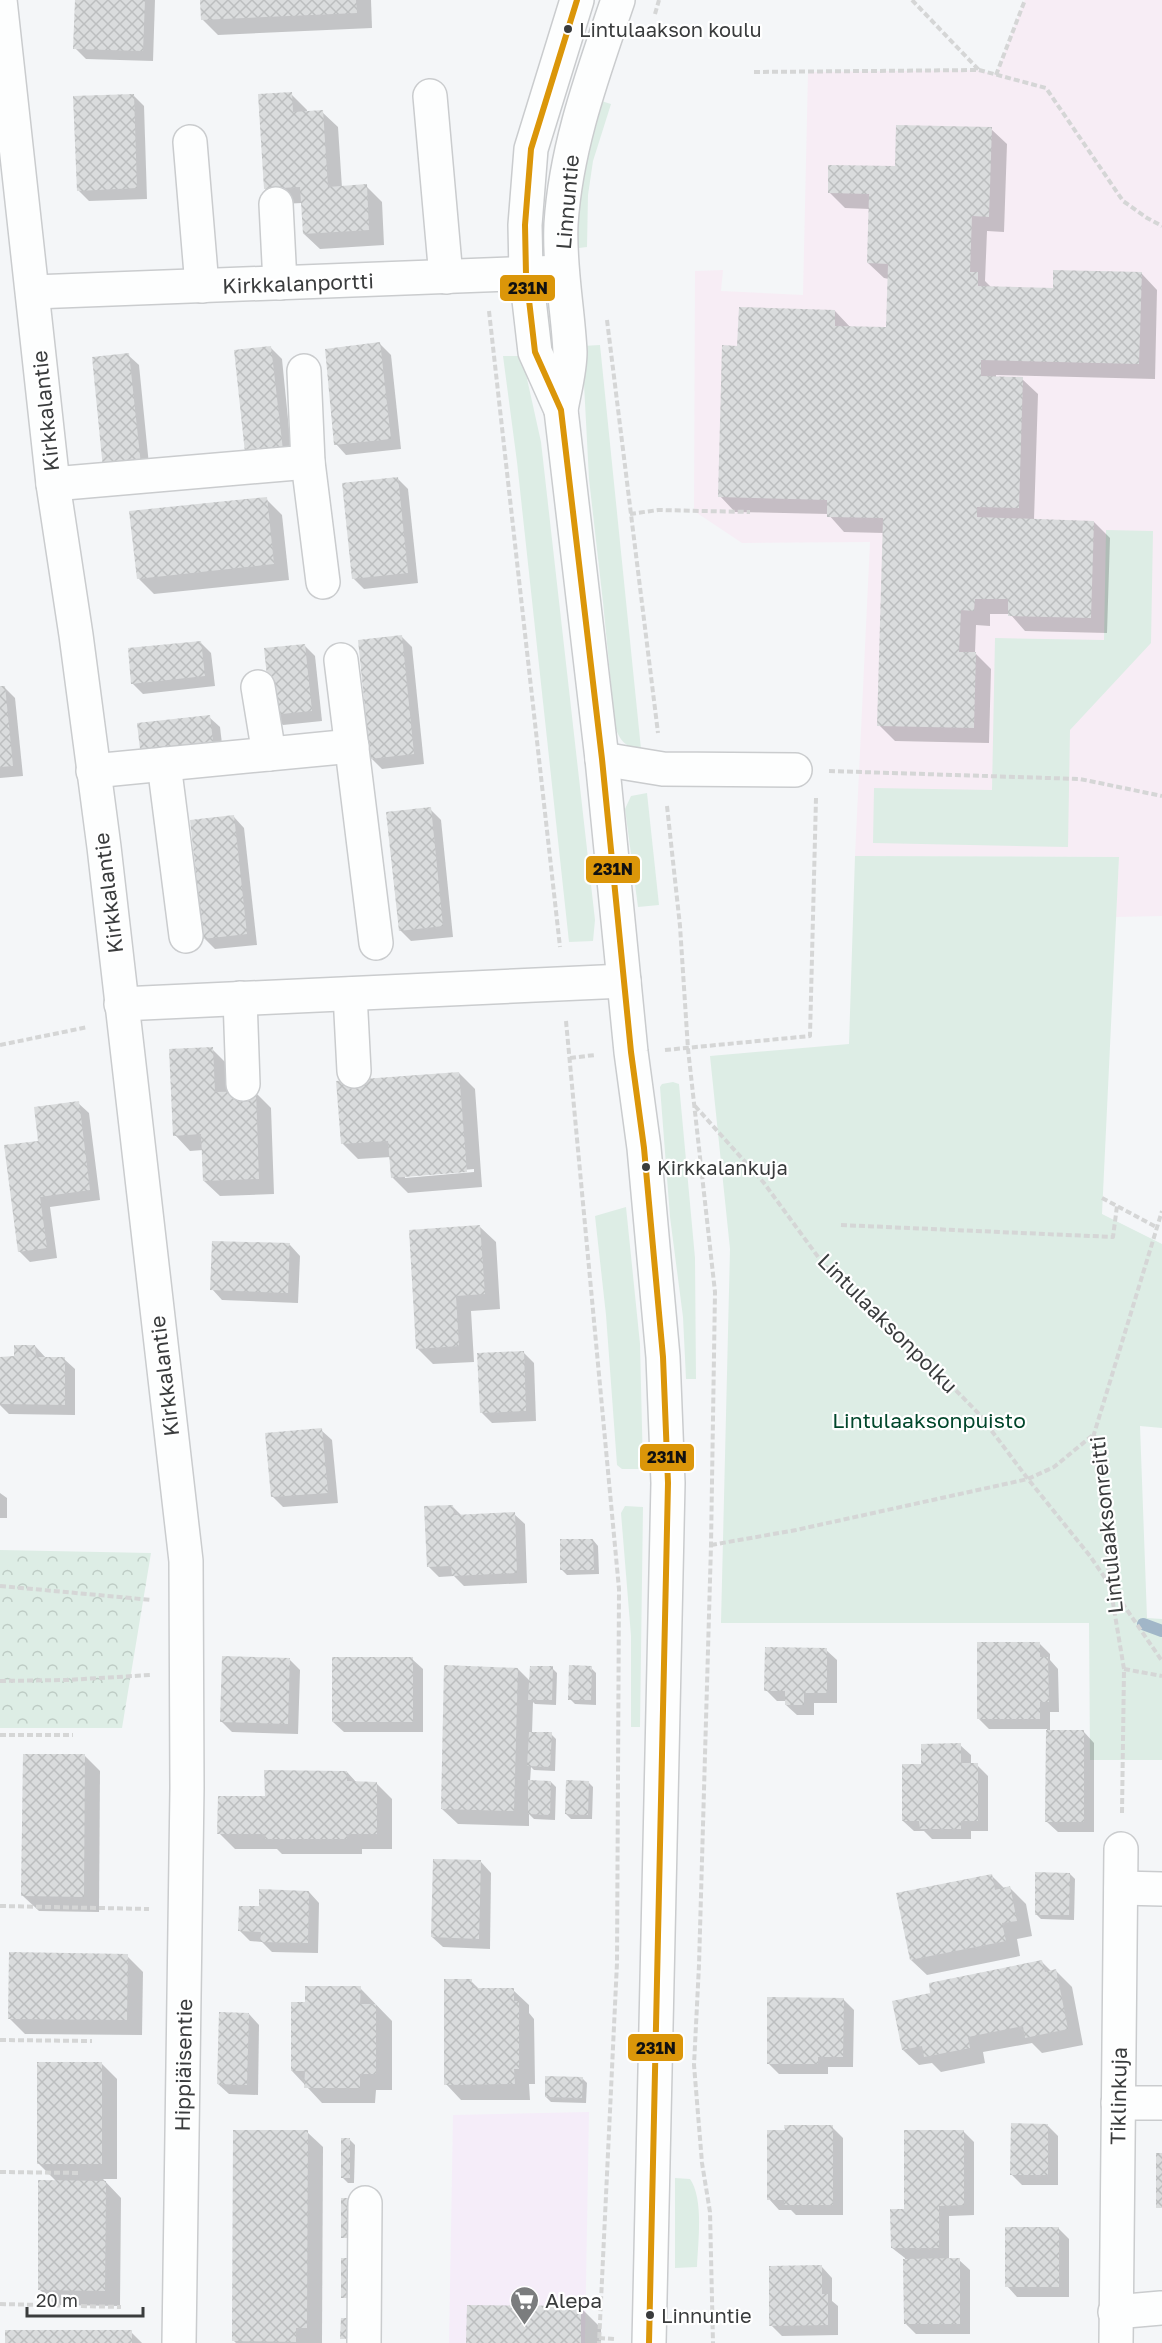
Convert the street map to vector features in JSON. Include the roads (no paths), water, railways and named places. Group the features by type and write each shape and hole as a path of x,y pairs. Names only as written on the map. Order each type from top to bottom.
{"street":[{"name":"Kirkkalantie","path":"0,0 53,484 104,847 186,1561 187,1788"},
{"name":"Linnuntie","path":"561,410 535,352 526,274 525,225 531,149 577,0"},
{"name":"Linnuntie","path":"618,0 580,115 565,176 561,227 562,272 570,354 561,410 602,759 631,1052 644,1148 663,1357 668,1483 649,2343"},
{"path":"430,96 446,277"},
{"path":"190,142 202,286"},
{"path":"276,204 280,283"},
{"name":"Kirkkalanportti","path":"33,292 562,272"},
{"path":"304,371 309,462 323,582"},
{"path":"53,484 309,462"},
{"path":"341,660 376,943"},
{"path":"258,687 269,754"},
{"path":"93,771 352,746"},
{"path":"602,759 663,769 806,771"},
{"path":"164,764 186,936"},
{"path":"123,1015 240,998 624,981"},
{"path":"350,994 354,1071"},
{"path":"240,998 243,1084"},
{"name":"Hippiäisentie","path":"178,2343 187,1788"},
{"name":"Tiklinkuja","path":"1115,2327 1121,1849"},
{"path":"1120,1888 1162,1889"},
{"path":"1118,2103 1162,2103"},
{"path":"364,2343 365,2203"},
{"path":"1115,2327 1161,2308"}],"waterway":[{"path":"1143,1624 1162,1631"}],"place":[{"name":"Lintulaakson koulu","path":"568,29"},
{"name":"Kirkkalankuja","path":"646,1167"},
{"name":"Linnuntie","path":"650,2315"},
{"name":"Alepa","path":"524,2326"}],"park label":[{"name":"Lintulaaksonpuisto","path":"929,1420"}]}
